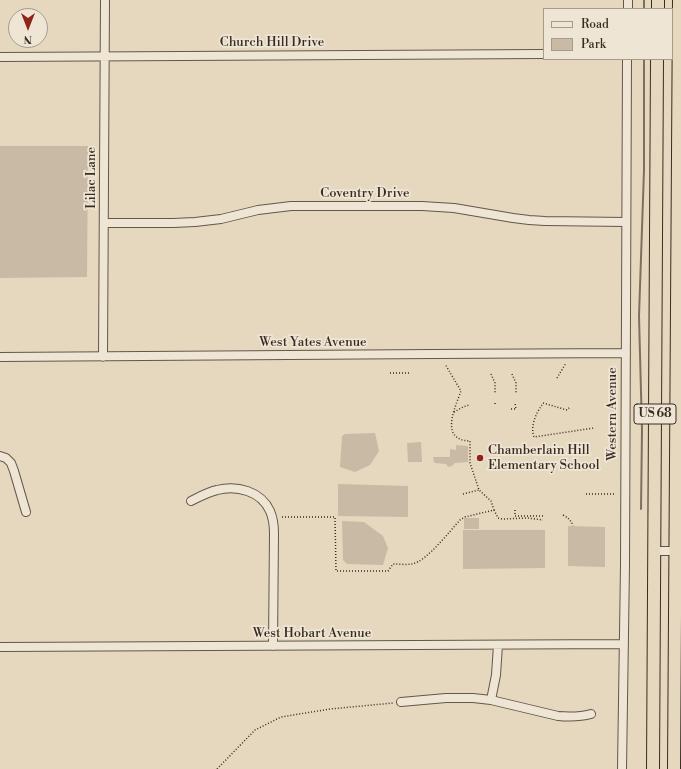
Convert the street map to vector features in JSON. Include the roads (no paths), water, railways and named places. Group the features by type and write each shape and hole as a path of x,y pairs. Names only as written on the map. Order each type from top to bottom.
{"highway":[{"name":"US 68","path":"674,769 678,0"},
{"name":"US 68","path":"653,769 657,60"}],"street":[{"name":"Lilac Lane","path":"103,357 105,0"},
{"name":"Church Hill Drive","path":"0,57 543,54"},
{"name":"Western Avenue","path":"622,769 627,60"},
{"name":"Coventry Drive","path":"104,224 173,224 195,222 221,219 258,210 291,206 443,206 529,220 626,222"},
{"name":"West Yates Avenue","path":"0,358 626,353"},
{"path":"0,456 6,458 11,463 26,512"},
{"path":"191,501 215,490 228,488 241,489 256,495 268,507 272,516 274,533 273,646"},
{"path":"655,551 675,551"},
{"name":"West Hobart Avenue","path":"0,648 624,644"},
{"path":"491,700 498,645"},
{"path":"401,702 462,698 484,699 558,716 569,717 591,714"}],"waterway":[{"path":"644,0 644,8"},
{"path":"641,509 642,430 639,316 644,170 644,60"}],"place":[{"name":"Chamberlain Hill Elementary School","path":"480,458"}]}
